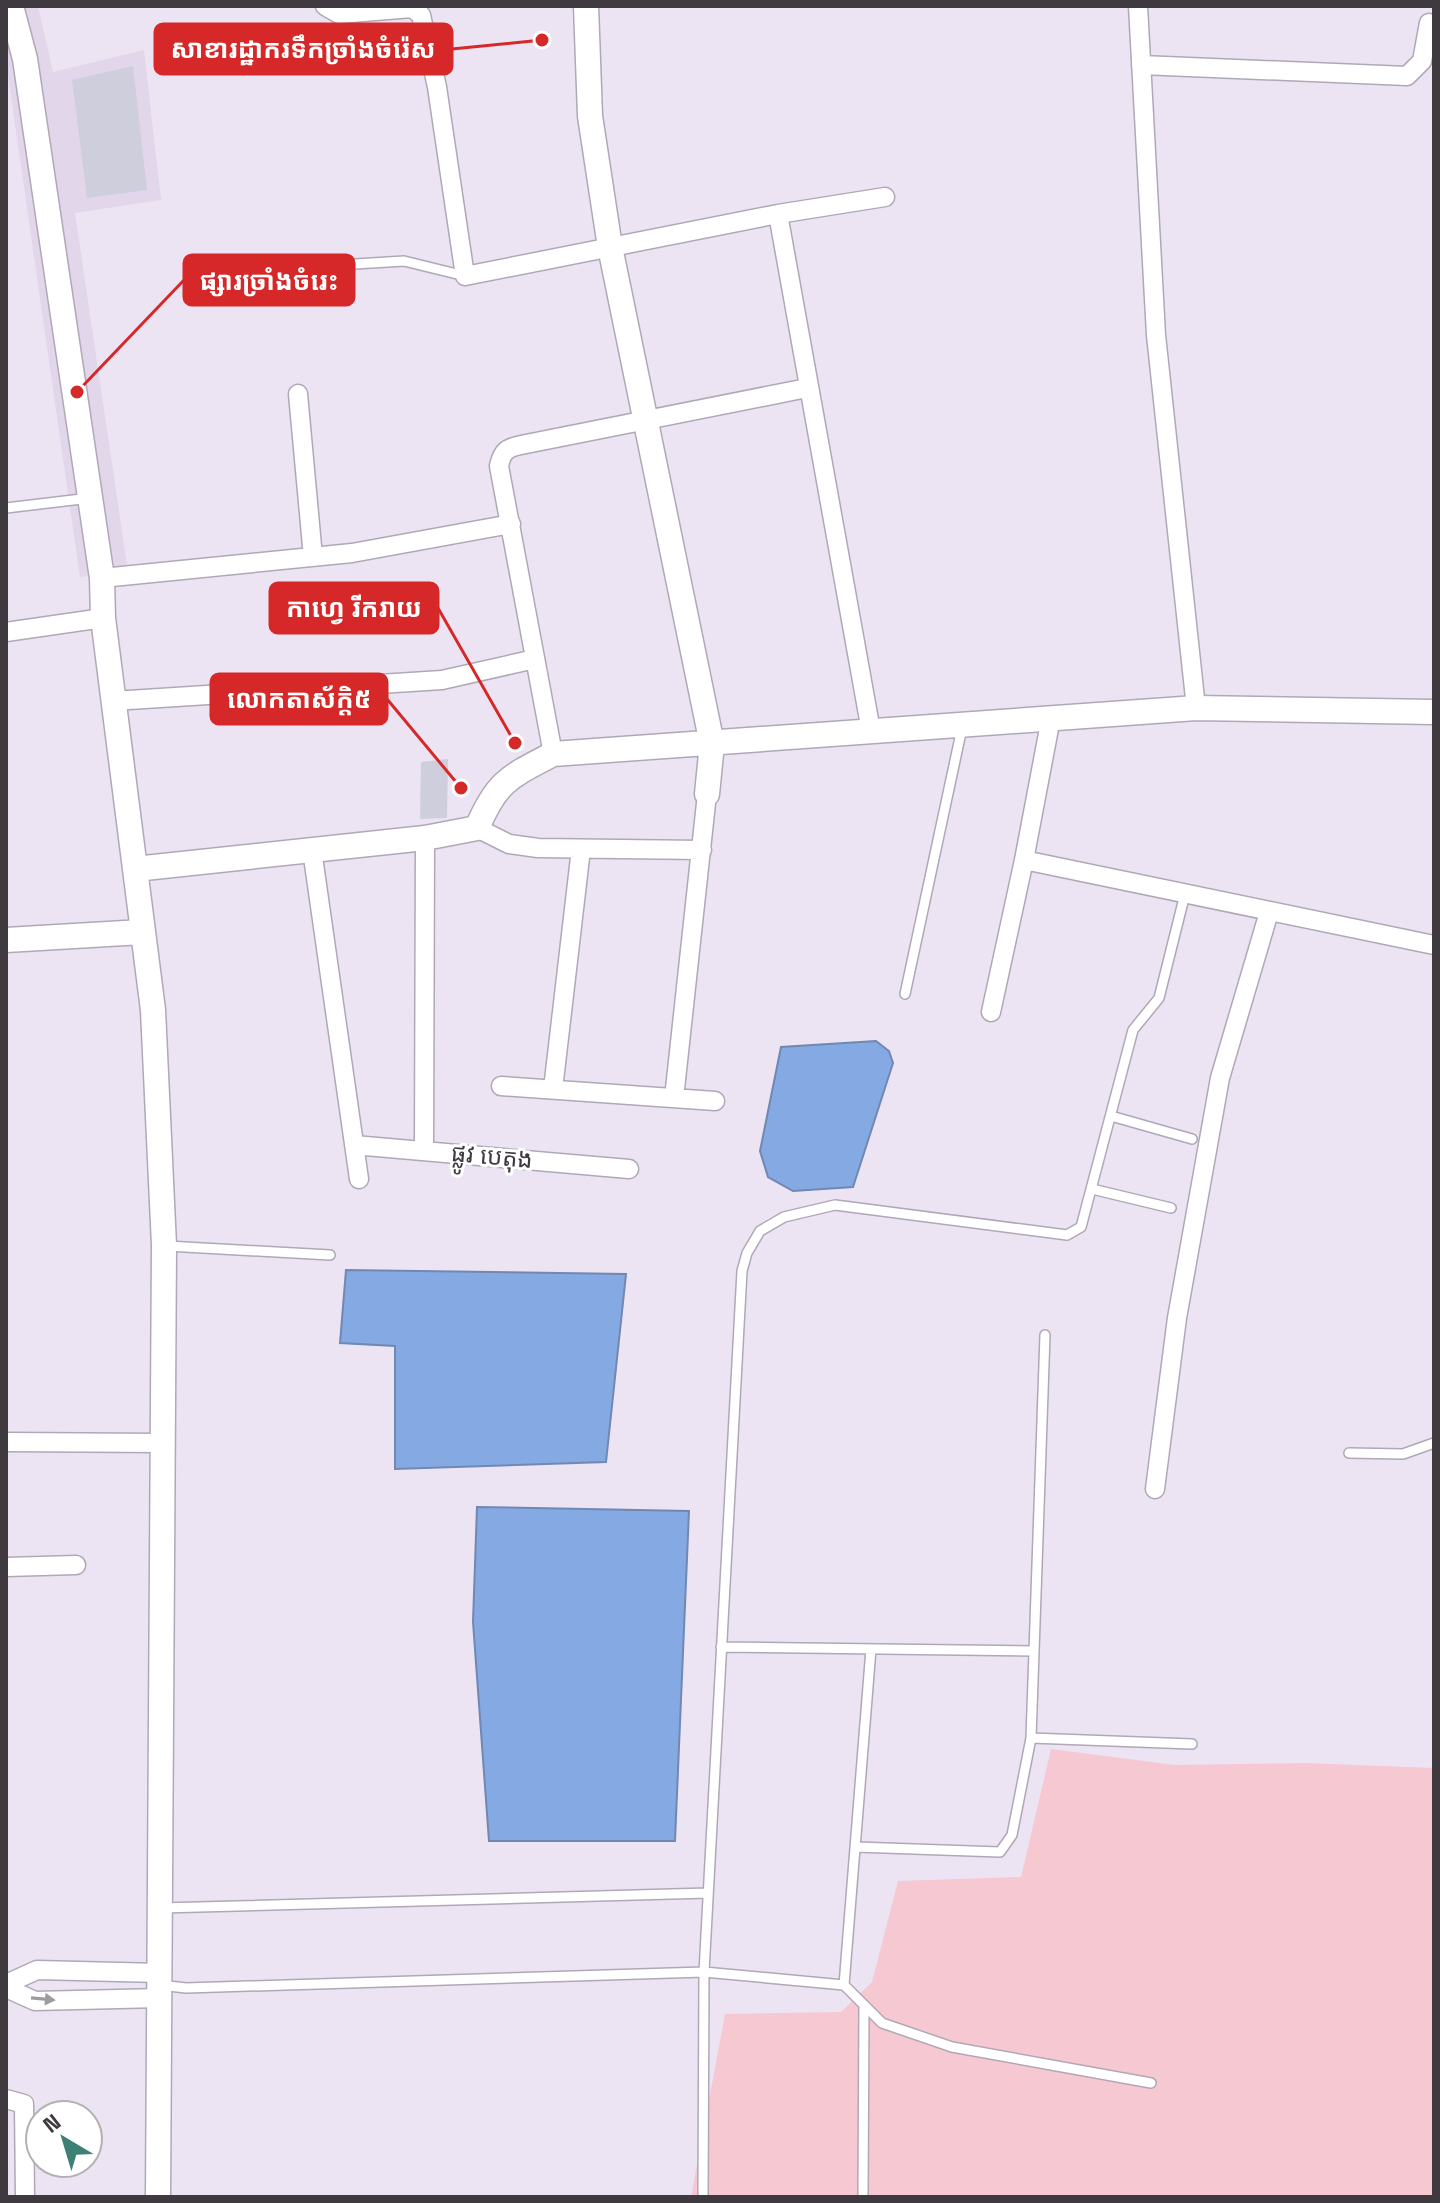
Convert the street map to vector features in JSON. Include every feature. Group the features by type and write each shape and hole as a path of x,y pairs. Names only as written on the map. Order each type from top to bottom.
{"street":[{"path":"11,6 25,59 102,578 103,618 160,1097 164,1245 158,2197"},
{"path":"325,6 339,14 412,8 421,15 437,87 465,276 778,214 885,197"},
{"path":"586,6 590,116 610,247 648,419 712,744 674,1098"},
{"path":"1138,6 1157,351 1196,708"},
{"path":"1141,65 1407,76 1422,61 1429,23"},
{"path":"778,214 871,731"},
{"path":"553,754 499,466 502,454 509,447 807,388"},
{"path":"298,394 313,557"},
{"path":"102,578 313,557 511,524"},
{"path":"6,632 103,618"},
{"path":"113,701 428,682 535,659"},
{"path":"477,828 490,799 506,779 553,754 1196,708 1434,712"},
{"path":"991,1012 1051,718"},
{"path":"135,869 425,838 477,828 509,844 581,849 702,850"},
{"path":"424,1150 425,838"},
{"path":"553,1089 581,849"},
{"path":"312,850 359,1179"},
{"path":"1024,860 1434,945"},
{"path":"1155,1489 1177,1318 1220,1078 1269,912"},
{"path":"6,940 142,932"},
{"path":"501,1086 715,1101"},
{"name":"ផ្លូវ បេតុង","path":"354,1145 629,1169"},
{"path":"6,1442 161,1443"},
{"path":"6,1567 76,1565"},
{"path":"6,1986 37,1970 160,1985"},
{"path":"6,1986 35,2001 160,1985"},
{"path":"6,2099 24,2104 25,2197"}],"lane":[{"path":"227,272 404,261 465,276"},
{"path":"6,508 90,498"},
{"path":"905,994 962,725"},
{"path":"703,2197 704,1972 742,1271 747,1253 760,1231 784,1217 835,1205 1067,1235 1081,1227 1133,1030 1159,998 1185,894"},
{"path":"1111,1116 1192,1139"},
{"path":"1092,1189 1171,1208"},
{"path":"164,1245 330,1255"},
{"path":"856,1847 1000,1852 1012,1835 1031,1738 1045,1335"},
{"path":"1349,1453 1403,1454 1434,1443"},
{"path":"721,1647 1034,1651"},
{"path":"844,1985 871,1649"},
{"path":"1031,1738 1192,1744"},
{"path":"161,1908 708,1893"},
{"path":"160,1985 186,1988 704,1972 844,1985 882,2023 952,2047 1151,2083"},
{"path":"863,2197 864,2005"}],"shaded area":[{"path":"6,6 38,6 53,72 144,50 161,200 75,213 128,572 80,577 6,62"},
{"path":"1051,1749 1175,1765 1305,1763 1434,1768 1434,2197 691,2197 725,2014 841,2012 872,1982 898,1881 1021,1877"}],"water":[{"path":"876,1041 889,1051 893,1063 853,1187 793,1191 768,1177 760,1151 781,1047"},
{"path":"346,1270 626,1274 606,1462 395,1469 395,1346 340,1343"},
{"path":"477,1507 689,1511 675,1841 489,1841 473,1622"}],"building":[{"path":"133,66 147,190 87,198 72,80"},
{"path":"448,759 447,818 420,819 421,762"}],"place":[{"name":"សាខារដ្ឋាករទឹកច្រាំងចំរ៉េស","path":"542,40"},
{"name":"ផ្សារច្រាំងចំរេះ","path":"77,392"},
{"name":"កាហ្វេ រីករាយ","path":"515,743"},
{"name":"លោកតាស័ក្តិ៥","path":"461,788"}]}
